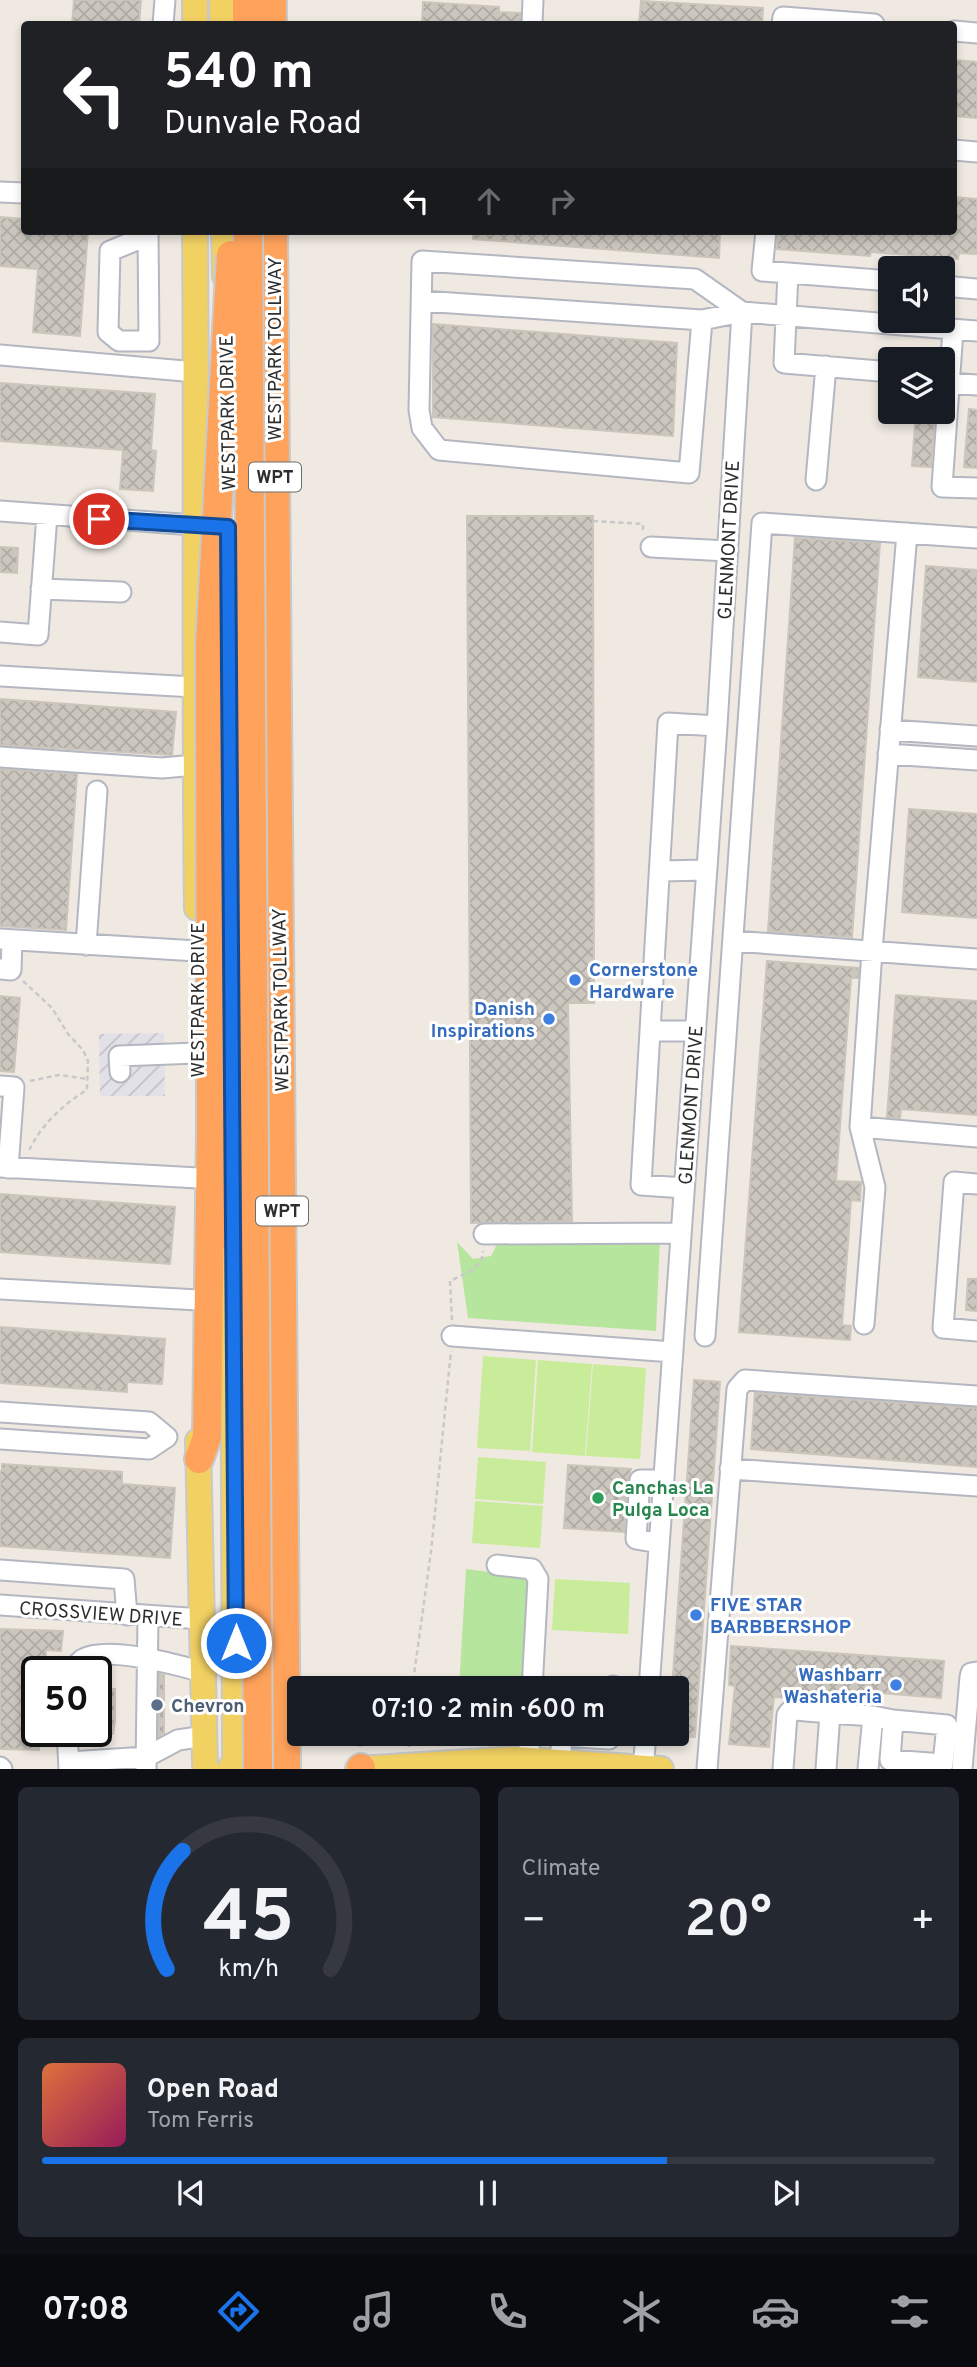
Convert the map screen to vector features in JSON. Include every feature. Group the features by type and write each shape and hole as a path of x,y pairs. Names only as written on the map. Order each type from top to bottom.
{"highway":[{"path":"247,0 247,21"},
{"path":"272,0 272,21"},
{"path":"201,1445 211,1130 210,645 233,235"},
{"name":"WESTPARK TOLLWAY","path":"248,235 258,1769"},
{"name":"WESTPARK TOLLWAY","path":"273,235 286,1769"},
{"path":"233,1238 276,723"}],"main road":[{"path":"195,0 195,21"},
{"path":"222,0 222,21"},
{"name":"WESTPARK DRIVE","path":"195,235 197,525 194,687 198,1300 203,1672 207,1769"},
{"name":"WESTPARK DRIVE","path":"225,235 236,1589 235,1760 230,1769"},
{"path":"201,1445 214,1443 216,1527 236,1589"},
{"path":"360,1768 433,1762 528,1760 649,1768"}],"street":[{"path":"163,21 165,0"},
{"path":"532,21 533,0"},
{"path":"782,21 783,17 835,21"},
{"path":"957,31 977,33"},
{"path":"957,150 977,152"},
{"path":"0,192 21,193"},
{"path":"146,235 110,251 108,332 119,341 149,341 148,235"},
{"path":"766,235 762,271 878,281"},
{"path":"702,320 690,473 439,450 422,428 422,261 695,279 742,312"},
{"path":"788,273 785,363 878,371"},
{"path":"955,287 977,289"},
{"path":"422,300 702,320 742,312 878,323"},
{"name":"GLENMONT DRIVE","path":"650,1676 717,726 742,312"},
{"path":"955,330 977,331"},
{"path":"0,355 196,372"},
{"path":"816,480 826,366"},
{"path":"955,383 977,385"},
{"path":"947,424 942,486 977,488"},
{"path":"0,511 228,527"},
{"path":"0,632 38,635 47,515"},
{"path":"705,1336 762,523 977,538"},
{"path":"864,1324 875,1187 860,1127 906,533"},
{"path":"651,547 728,551"},
{"path":"41,589 121,593"},
{"path":"0,676 194,687"},
{"path":"684,1188 641,1185 668,723 717,726"},
{"path":"890,730 977,736"},
{"path":"888,754 977,760"},
{"path":"0,757 162,768 195,765"},
{"path":"86,946 97,791"},
{"path":"660,871 707,870"},
{"path":"5,970 6,940 197,951"},
{"path":"733,941 977,959"},
{"path":"650,1031 695,1031"},
{"path":"120,1072 119,1056 197,1052"},
{"path":"7,1086 10,1168 198,1178"},
{"path":"860,1127 977,1137"},
{"path":"977,1184 954,1182 943,1328 977,1331"},
{"path":"484,1234 681,1233"},
{"path":"0,1289 198,1300"},
{"path":"452,1336 673,1352"},
{"path":"707,1769 737,1389 745,1380 977,1396"},
{"path":"0,1412 149,1422 167,1437 201,1445"},
{"path":"0,1439 149,1449 167,1437"},
{"path":"730,1469 977,1486"},
{"path":"497,1565 532,1569 538,1579 533,1676"},
{"path":"0,1570 124,1579 127,1615"},
{"name":"CROSSVIEW DRIVE","path":"0,1605 202,1619"},
{"path":"146,1763 148,1616"},
{"path":"112,1656 203,1672"},
{"path":"112,1665 147,1662"},
{"path":"956,1764 970,1677 971,1673 977,1672"},
{"path":"783,1769 786,1721 790,1711 873,1716 947,1725 956,1764"},
{"path":"826,1769 830,1713"},
{"path":"868,1769 873,1716"},
{"path":"893,1720 890,1760 956,1764"},
{"path":"69,1761 146,1763 178,1740 205,1736"},
{"path":"528,1760 529,1746"},
{"path":"560,1762 561,1746"},
{"path":"608,1765 609,1746"},
{"path":"647,1746 649,1768"}],"path":[{"path":"593,521 643,524 642,546 651,547"},
{"path":"5,970 52,1007 88,1060 87,1090 72,1099 48,1122 31,1146 10,1168"},
{"path":"7,1086 51,1075 88,1079"},
{"path":"414,1676 432,1552 452,1336 450,1280 473,1270 483,1258 484,1234"}],"shaded area":[{"path":"164,1033 165,1096 100,1096 99,1034"}],"green space":[{"path":"660,1239 656,1331 468,1318 457,1242 473,1259 491,1256 498,1242"},
{"path":"483,1356 536,1360 530,1451 477,1448"},
{"path":"538,1360 592,1364 585,1456 532,1452"},
{"path":"593,1364 646,1368 640,1459 586,1456"},
{"path":"478,1457 546,1462 543,1504 475,1499"},
{"path":"475,1501 543,1506 540,1548 472,1543"},
{"path":"466,1569 530,1577 525,1676 460,1676"},
{"path":"555,1579 630,1583 628,1634 552,1630"}],"building":[{"path":"74,0 141,0 139,21 72,21"},
{"path":"641,1 763,8 762,21 639,21"},
{"path":"423,2 499,7 499,12 520,13 520,21 422,21"},
{"path":"957,60 977,62 977,118 957,116"},
{"path":"957,197 977,199 977,254 959,253 958,259 955,256 871,252 870,256 777,249 778,235 957,235"},
{"path":"0,217 21,219 21,235 88,235 80,336 33,332 38,269 0,266"},
{"path":"473,235 720,235 719,258 473,239"},
{"path":"433,324 677,343 673,436 433,417"},
{"path":"0,383 155,394 151,450 156,451 153,491 120,489 123,450 0,441"},
{"path":"969,409 977,410 977,468 964,467"},
{"path":"915,424 934,424 931,467 912,466"},
{"path":"467,516 593,516 594,1003 568,1003 572,1221 471,1223"},
{"path":"795,538 880,543 852,937 768,931"},
{"path":"0,547 18,548 17,573 0,572"},
{"path":"926,566 977,570 977,682 918,677"},
{"path":"0,699 176,712 172,755 0,745"},
{"path":"0,769 77,774 66,930 0,926"},
{"path":"909,809 977,814 977,918 902,912"},
{"path":"767,961 859,968 858,978 851,978 836,1181 861,1182 860,1201 851,1200 842,1325 851,1326 850,1340 739,1332"},
{"path":"896,995 977,1001 977,1115 901,1109 900,1118 887,1117"},
{"path":"0,996 20,998 14,1072 0,1071"},
{"path":"0,1194 175,1207 170,1264 0,1252"},
{"path":"968,1279 977,1279 977,1311 966,1310"},
{"path":"0,1327 165,1339 162,1384 127,1382 127,1392 0,1383"},
{"path":"694,1380 720,1382 695,1737 689,1737 689,1676 673,1676"},
{"path":"755,1393 977,1408 977,1467 751,1449"},
{"path":"2,1464 122,1472 122,1484 175,1488 170,1558 0,1546"},
{"name":"Canchas La Pulga Loca","path":"568,1465 631,1469 624,1532 564,1528"},
{"path":"0,1629 63,1631 61,1651 46,1650 46,1656 21,1656 21,1747 39,1747 39,1750 0,1749"},
{"path":"731,1646 944,1661 941,1698 867,1692 866,1703 774,1697 769,1747 729,1744 735,1686 729,1685"},
{"path":"159,1674 164,1675 164,1733 159,1736"},
{"path":"112,1689 115,1689 115,1721 113,1734"}],"place":[{"name":"Cornerstone Hardware","path":"575,980"},
{"name":"Danish Inspirations","path":"549,1019"},
{"name":"Canchas La Pulga Loca","path":"598,1498"},
{"name":"FIVE STAR BARBBERSHOP","path":"696,1615"},
{"name":"Washbarr Washateria","path":"896,1685"},
{"name":"Chevron","path":"157,1705"}],"route":[{"path":"99,519 228,527 236,1643"}]}
